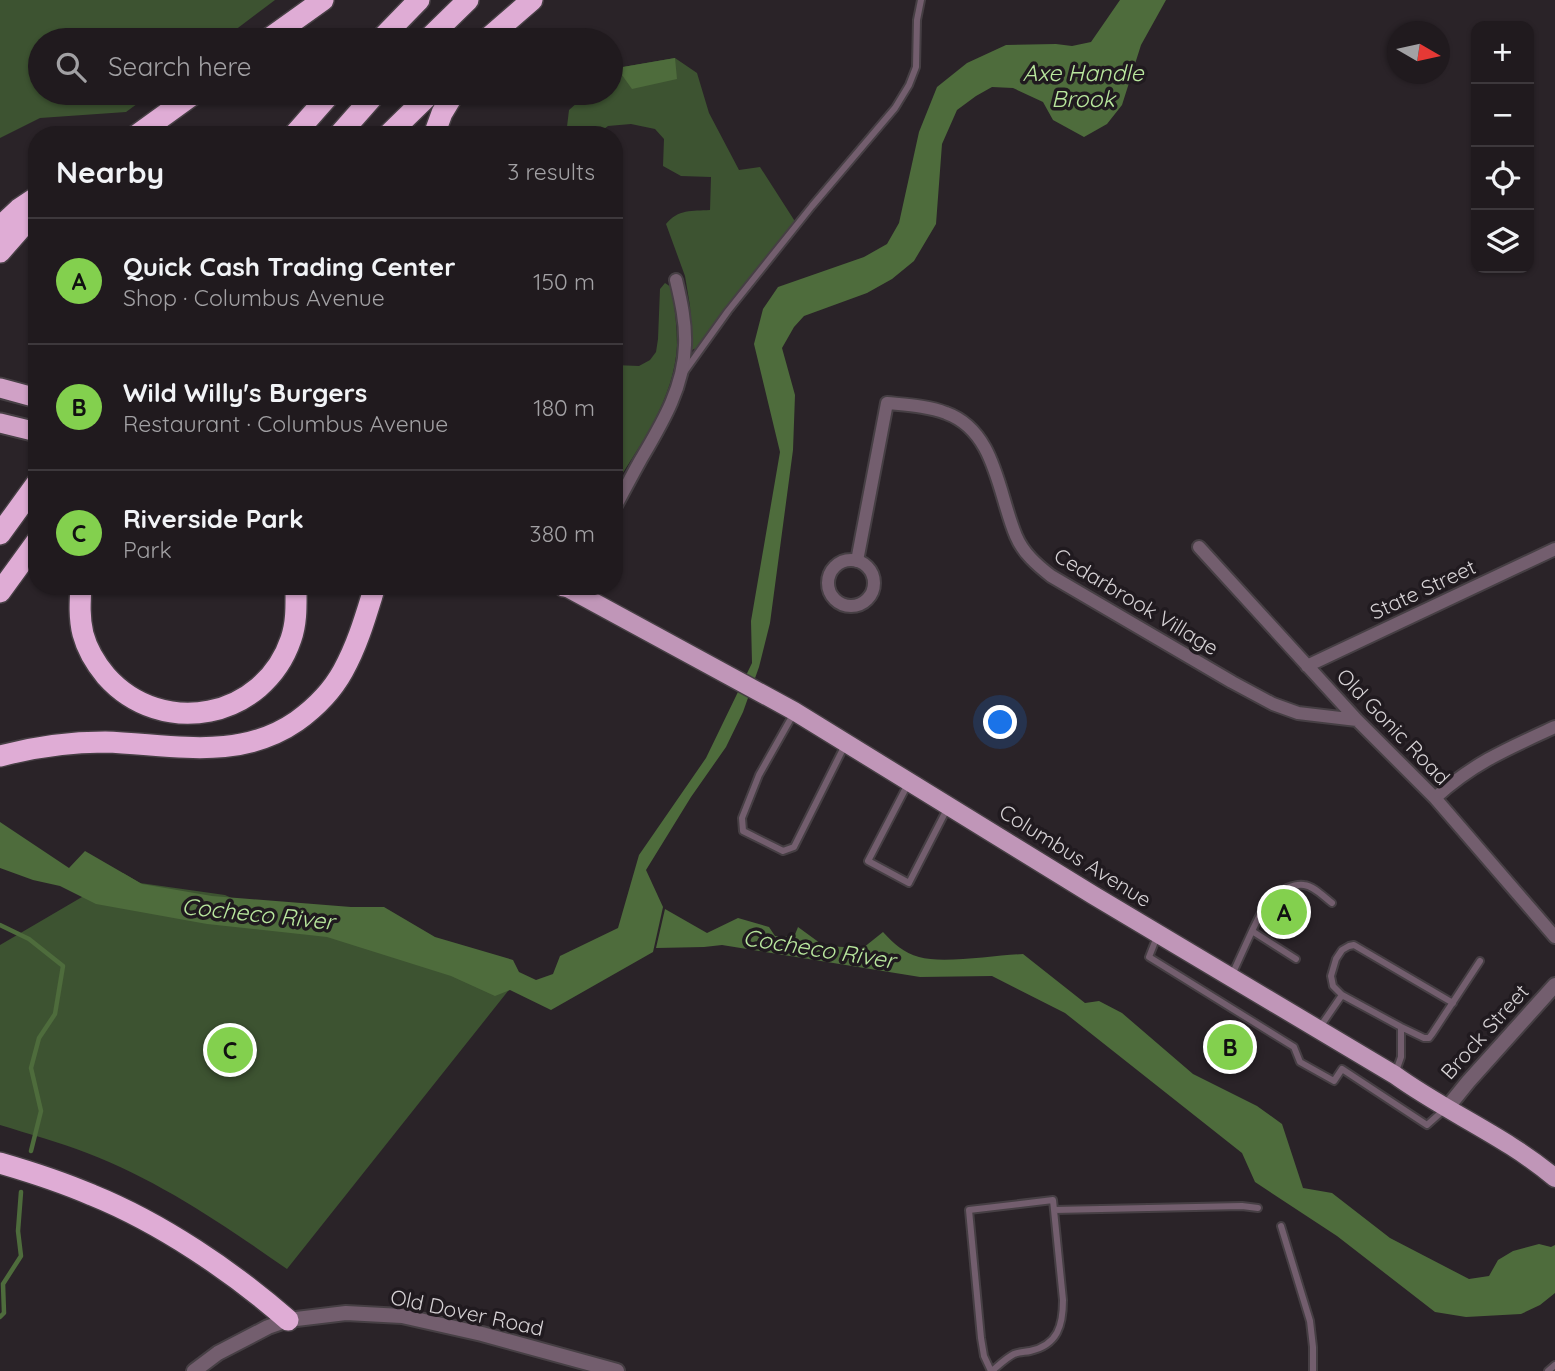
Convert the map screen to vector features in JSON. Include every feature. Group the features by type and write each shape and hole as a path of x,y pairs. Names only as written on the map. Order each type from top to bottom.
{"highway":[{"path":"284,28 323,0"},
{"path":"392,28 419,0"},
{"path":"439,28 468,0"},
{"path":"500,28 532,0"},
{"path":"149,126 178,105"},
{"path":"302,126 320,105"},
{"path":"347,126 365,105"},
{"path":"397,126 418,105"},
{"path":"437,126 447,105"},
{"path":"0,226 28,203"},
{"path":"0,252 28,222"},
{"path":"0,388 28,396"},
{"path":"0,422 28,430"},
{"path":"0,534 28,495"},
{"path":"0,592 28,553"},
{"path":"81,595 83,633 91,654 114,685 131,699 150,706 188,713 208,712 228,706 260,686 273,673 284,657 292,636 297,613 296,595"},
{"path":"0,757 45,746 72,743 105,742 219,748 241,746 261,740 287,728 328,694 343,672 373,595"},
{"path":"0,1163 93,1195 141,1219 225,1270 288,1320"}],"main road":[{"name":"Columbus Avenue","path":"583,595 846,742 1158,934 1395,1074 1417,1091 1516,1150 1555,1178"}],"street":[{"path":"623,493 661,426 680,379 685,346 684,314 676,280"},
{"name":"Cedarbrook Village","path":"857,561 887,403 930,408 947,413 961,420 976,433 997,475 1016,536 1026,553 1051,576 1273,704 1298,713 1357,720"},
{"name":"Old Gonic Road","path":"1199,547 1357,720 1435,798 1555,937"},
{"name":"State Street","path":"1307,666 1555,549"},
{"path":"1435,798 1451,783 1487,759 1555,727"},
{"name":"Brock Street","path":"1447,1108 1555,985"},
{"name":"Old Dover Road","path":"194,1371 237,1342 288,1320 346,1313 402,1316 482,1334 617,1371"}],"lane":[{"path":"680,379 751,281 895,108 909,85 916,66 917,20 921,0"},
{"path":"794,711 759,775 742,818 743,831 783,851 794,847 846,742"},
{"path":"909,781 868,861 909,883 949,805"},
{"path":"1231,977 1269,899 1278,892 1302,884 1332,903"},
{"path":"1252,931 1296,959"},
{"path":"1158,934 1149,957 1294,1046 1300,1062 1334,1081 1342,1069 1427,1125 1447,1108"},
{"path":"1452,1003 1354,945 1342,950 1336,959 1331,976 1333,986 1342,995 1423,1038 1429,1038 1480,961"},
{"path":"1319,1029 1342,995"},
{"path":"1395,1074 1401,1057 1401,1027"},
{"path":"1053,1200 1054,1210 1063,1300 1059,1329 1045,1346 1015,1354 991,1371 984,1356 981,1338 969,1210 1053,1200"},
{"path":"1054,1210 1242,1206 1258,1208"},
{"path":"1281,1226 1310,1321 1313,1371"},
{"path":"1548,1371 1555,1365"}],"shaded area":[{"path":"0,0 275,0 238,28 28,28 28,105 136,105 126,112 40,118 0,138"},
{"path":"675,58 697,73 709,113 739,170 760,167 796,223 699,347 692,350 690,306 685,276 666,224 680,213 710,210 711,177 681,176 663,166 664,139 655,129 631,124 567,126 569,110 575,105 623,105 623,67"},
{"path":"665,283 671,287 677,331 675,366 663,403 623,473 623,365 639,366 650,360 656,352 660,289"},
{"path":"123,873 140,883 225,895 520,976 287,1269 166,1190 114,1164 76,1149 0,1125 0,945"}],"water":[{"path":"1120,0 1166,0 1141,45 1122,105 1107,124 1084,137 1053,120 1043,102 1013,88 992,87 976,96 957,110 942,144 936,224 914,261 892,279 867,293 804,316 782,348 795,395 793,450 770,623 759,667 743,712 726,747 646,870 663,907 653,952 551,1010 510,990 495,996 451,976 327,937 207,924 96,904 60,886 0,868 0,822 69,868 85,851 142,884 212,896 351,907 384,907 435,937 513,960 519,972 536,980 553,974 560,956 618,928 639,855 706,758 752,663 751,621 780,452 754,344 763,309 778,287 864,257 887,244 899,223 919,132 937,87 967,63 1006,45 1072,46 1091,42"},
{"path":"675,58 677,79 632,89 623,76 623,67"},
{"name":"Cocheco River","path":"665,909 707,933 738,918 769,927 775,936 794,937 798,927 824,946 863,948 883,932 904,950 929,959 1023,954 1085,1003 1099,1001 1122,1013 1193,1074 1257,1106 1282,1124 1303,1188 1332,1193 1390,1238 1469,1279 1489,1276 1498,1260 1513,1251 1539,1244 1551,1247 1555,1245 1555,1293 1540,1305 1521,1314 1466,1317 1435,1312 1337,1236 1255,1182 1242,1153 1065,1013 992,976 920,977 722,945 656,948"}],"waterway":[{"path":"0,925 29,939 63,966 55,1014 39,1038 31,1068 41,1111 31,1151"},
{"path":"0,1317 4,1313 3,1284 21,1256 18,1231 21,1192"}],"place":[{"name":"Quick Cash Trading Center","path":"1284,912"},
{"name":"Wild Willy's Burgers","path":"1230,1047"},
{"name":"Riverside Park","path":"230,1050"}],"water label":[{"name":"Axe Handle Brook","path":"1083,86"}]}
